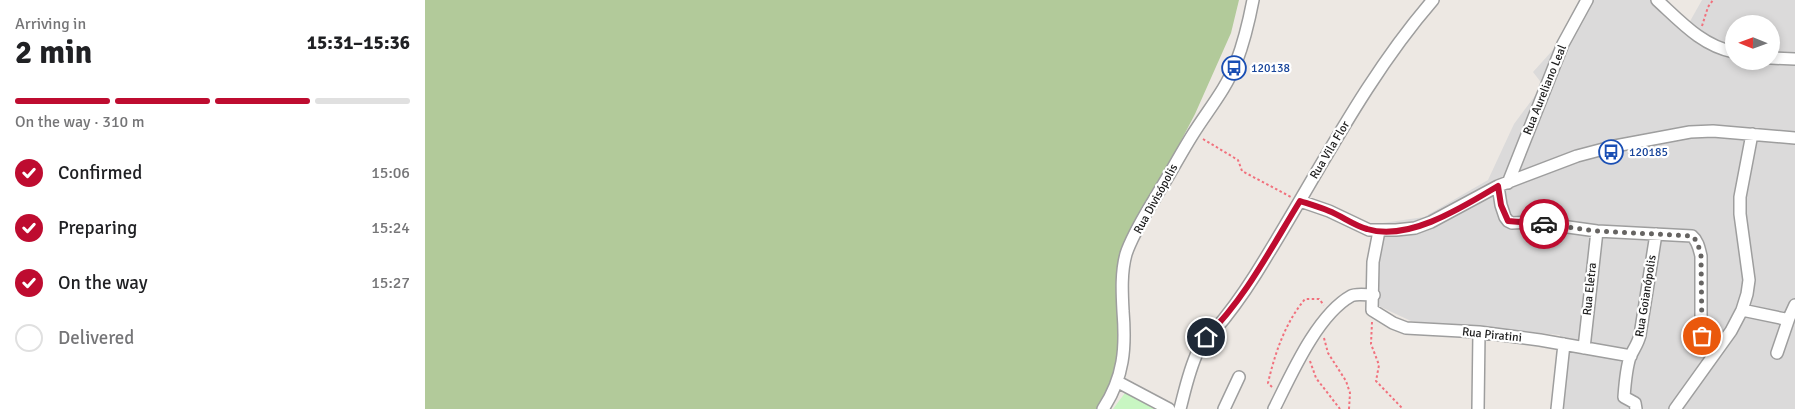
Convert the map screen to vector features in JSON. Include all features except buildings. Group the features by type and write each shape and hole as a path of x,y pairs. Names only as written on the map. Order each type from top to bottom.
{"street":[{"name":"Rua Divisópolis","path":"1103,409 1118,382 1122,370 1124,324 1122,287 1127,253 1154,201 1193,134 1223,89 1236,64 1247,29 1253,0"},
{"name":"Rua Vila Flor","path":"1180,409 1198,351 1206,337 1222,321 1241,295 1359,102 1419,16 1433,0"},
{"name":"Rua Aureliano Leal","path":"1503,184 1563,44 1587,0"},
{"path":"1657,0 1681,23 1699,36 1725,49"},
{"path":"1780,58 1794,58"},
{"path":"1300,201 1329,211 1361,227 1379,231 1415,228 1503,184 1577,156 1652,138 1690,132 1713,131 1795,138"},
{"path":"1675,409 1731,331 1742,310 1747,294 1749,280 1740,214 1740,197 1752,134"},
{"path":"1503,184 1501,205 1508,221 1532,222 1597,231 1687,234 1695,238 1701,256 1701,334 1704,337 1722,343"},
{"path":"1372,310 1372,276 1379,231"},
{"name":"Rua Eletra","path":"1584,348 1597,231"},
{"name":"Rua Goianópolis","path":"1636,409 1635,403 1625,397 1631,356 1640,336 1656,234"},
{"path":"1274,409 1305,349 1326,318 1353,295 1373,296"},
{"path":"1777,353 1795,304"},
{"name":"Rua Piratini","path":"1372,310 1393,323 1406,328 1479,332 1631,356"},
{"path":"1742,310 1781,319 1789,318"},
{"path":"1478,409 1479,332"},
{"path":"1557,409 1564,344"},
{"path":"1224,409 1239,377"},
{"path":"1118,382 1169,409"}],"path":[{"path":"1699,36 1708,7 1713,0"},
{"path":"1193,134 1238,160 1242,171 1300,201"},
{"path":"1281,396 1268,383 1274,358 1295,312 1305,299 1319,299 1326,318 1324,338 1329,353 1346,381 1350,394 1349,409"},
{"path":"1372,310 1371,344 1379,365 1376,381 1403,409"},
{"path":"1305,349 1316,378 1340,409"}],"shaded area":[{"path":"1586,0 1664,0 1689,23 1702,0 1795,0 1795,409 1553,409 1560,335 1411,321 1368,301 1376,224 1424,217 1488,180 1514,124 1543,85 1533,72 1569,32"}],"green space":[{"path":"425,0 1239,0 1231,33 1195,114 1120,258 1125,369 1102,409 425,409"},
{"path":"1125,393 1127,393 1155,409 1113,409"}],"way so far":[{"path":"1544,224 1597,231 1687,234 1695,238 1701,256 1702,336"}],"place":[{"name":"120138","path":"1234,68"},
{"name":"120185","path":"1611,152"}],"route":[{"path":"1206,337 1235,304 1300,201 1329,211 1369,230 1396,230 1415,228 1431,222 1498,186 1501,205 1505,218 1508,221 1512,223 1532,222 1544,224"}]}
